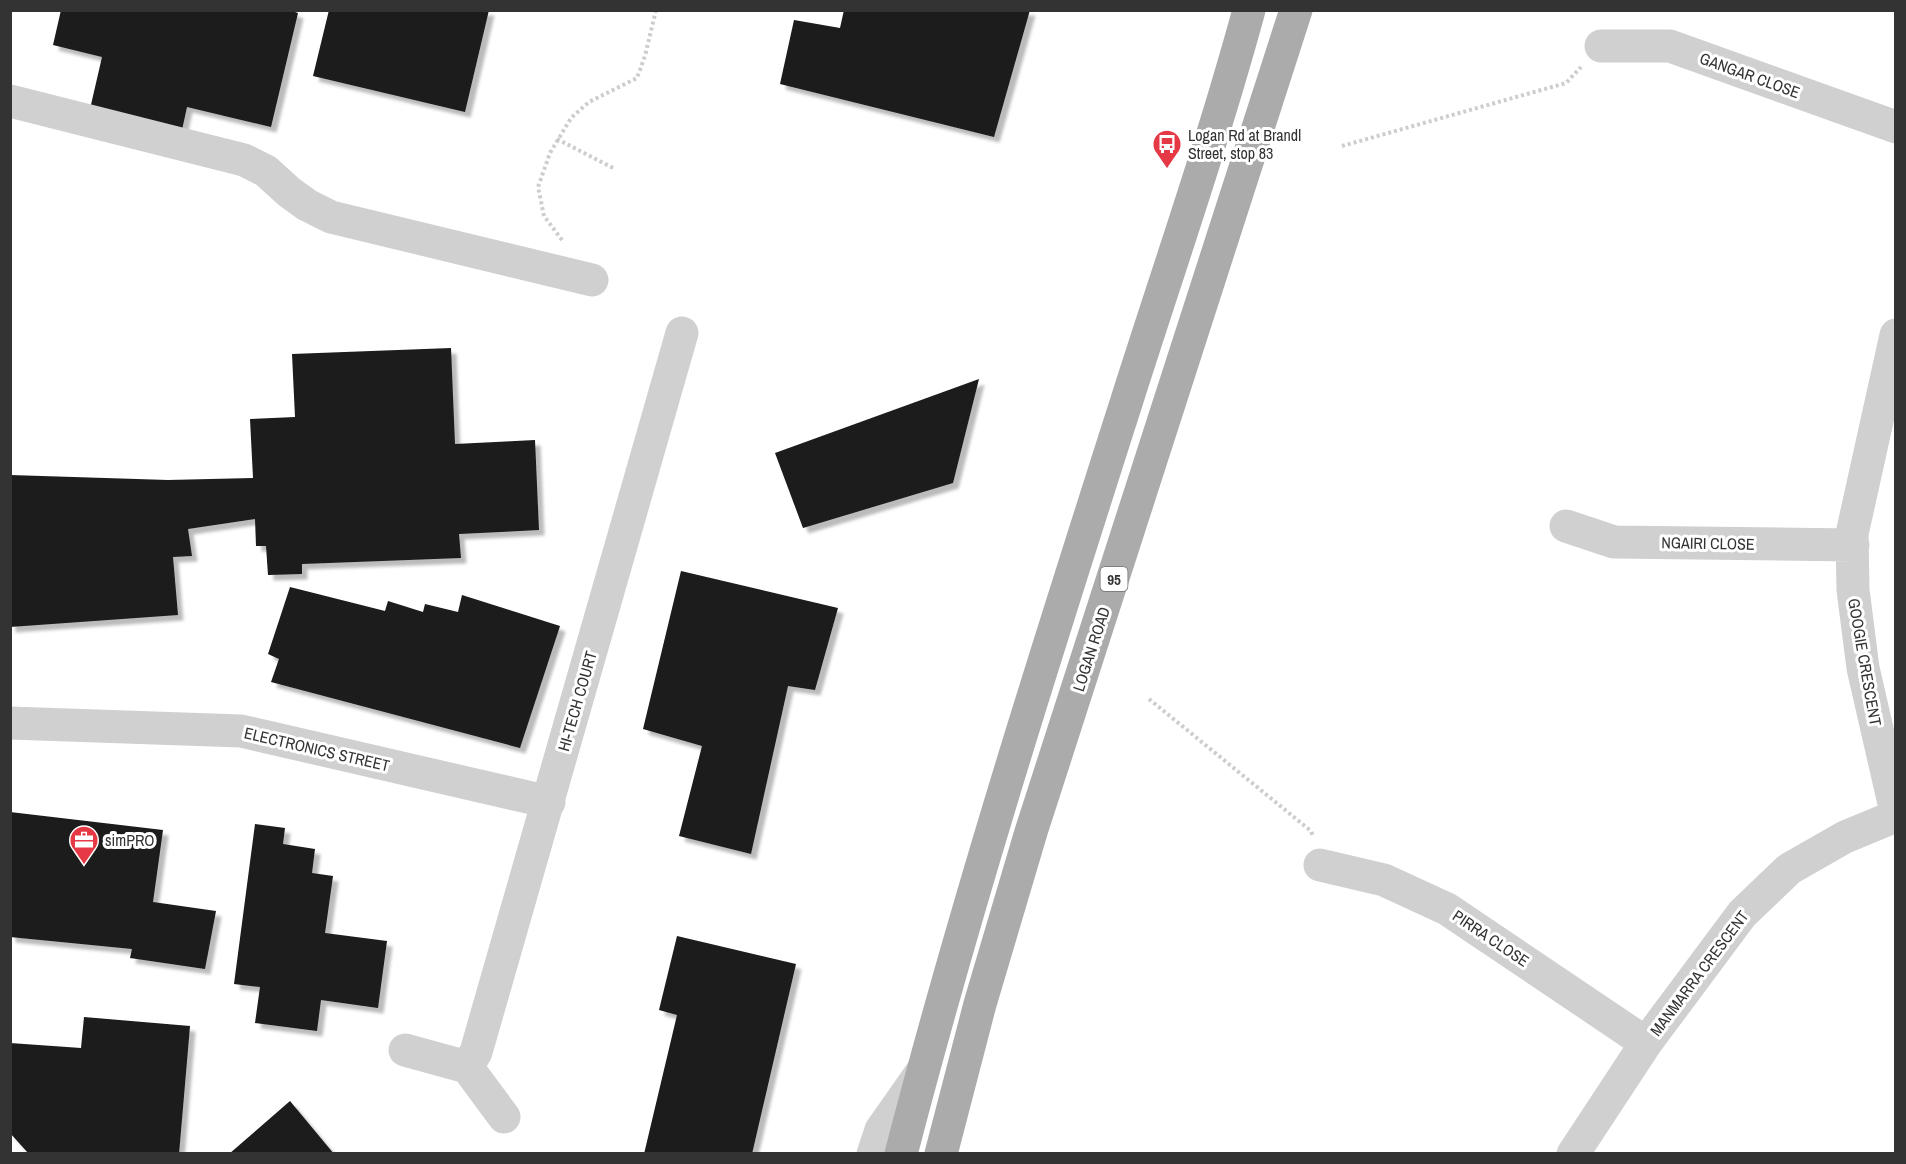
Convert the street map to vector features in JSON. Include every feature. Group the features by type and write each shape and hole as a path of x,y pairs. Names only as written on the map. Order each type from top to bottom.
{"main road":[{"path":"901,1154 922,1073 1002,798 1196,187 1249,10"},
{"name":"LOGAN ROAD","path":"941,1154 980,1004 1031,832 1296,10"}],"street":[{"name":"GANGAR CLOSE","path":"1601,46 1670,46 1896,127"},
{"path":"10,101 244,160 266,171 307,205 331,217 592,280"},
{"name":"HI-TECH COURT","path":"467,1067 477,1052 682,333"},
{"name":"GOOGIE CRESCENT","path":"1896,335 1852,534 1853,590 1863,668 1896,814"},
{"name":"NGAIRI CLOSE","path":"1566,526 1614,542 1853,545"},
{"name":"ELECTRONICS STREET","path":"10,723 242,731 549,802"},
{"name":"MANMARRA CRESCENT","path":"1573,1154 1646,1043 1743,914 1789,869 1845,837 1896,814"},
{"name":"PIRRA CLOSE","path":"1320,865 1384,880 1448,909 1646,1043"},
{"path":"405,1050 467,1067 504,1117"},
{"path":"873,1154 881,1130 922,1073"}],"path":[{"path":"563,241 544,216 537,186 557,139 571,118 589,102 637,78 656,10"},
{"path":"1342,146 1566,83 1601,46"},
{"path":"557,139 615,169"},
{"path":"1149,699 1311,831 1320,865"}],"building":[{"path":"61,10 289,10 298,13 271,127 187,107 182,130 90,109 102,57 53,45"},
{"path":"329,10 489,10 465,112 313,76"},
{"path":"844,10 1030,10 994,137 780,84 794,20 840,28"},
{"path":"451,348 455,444 535,440 539,530 459,534 461,558 302,564 302,574 268,575 266,546 256,546 255,519 188,529 192,556 173,557 178,615 10,627 10,475 168,480 253,478 250,419 295,417 292,354"},
{"path":"979,379 953,483 803,528 775,453"},
{"path":"681,571 838,608 815,690 788,686 751,854 679,836 702,746 643,729"},
{"path":"290,587 385,611 388,601 423,612 425,604 458,612 462,595 560,626 520,748 271,682 279,659 268,654"},
{"name":"simPRO","path":"10,812 163,830 153,902 216,911 205,969 130,958 132,949 10,937"},
{"path":"255,824 285,828 283,844 315,849 312,873 333,876 325,933 387,941 378,1008 321,1000 317,1031 255,1023 260,987 234,984"},
{"path":"677,936 796,964 752,1154 644,1154 677,1015 659,1010"},
{"path":"84,1017 190,1026 179,1154 29,1154 10,1133 10,1043 81,1048"},
{"path":"290,1101 334,1154 229,1154"}],"place":[{"name":"Logan Rd at Brandl Street, stop 83","path":"1167,170"},
{"name":"simPRO","path":"84,866"}]}
